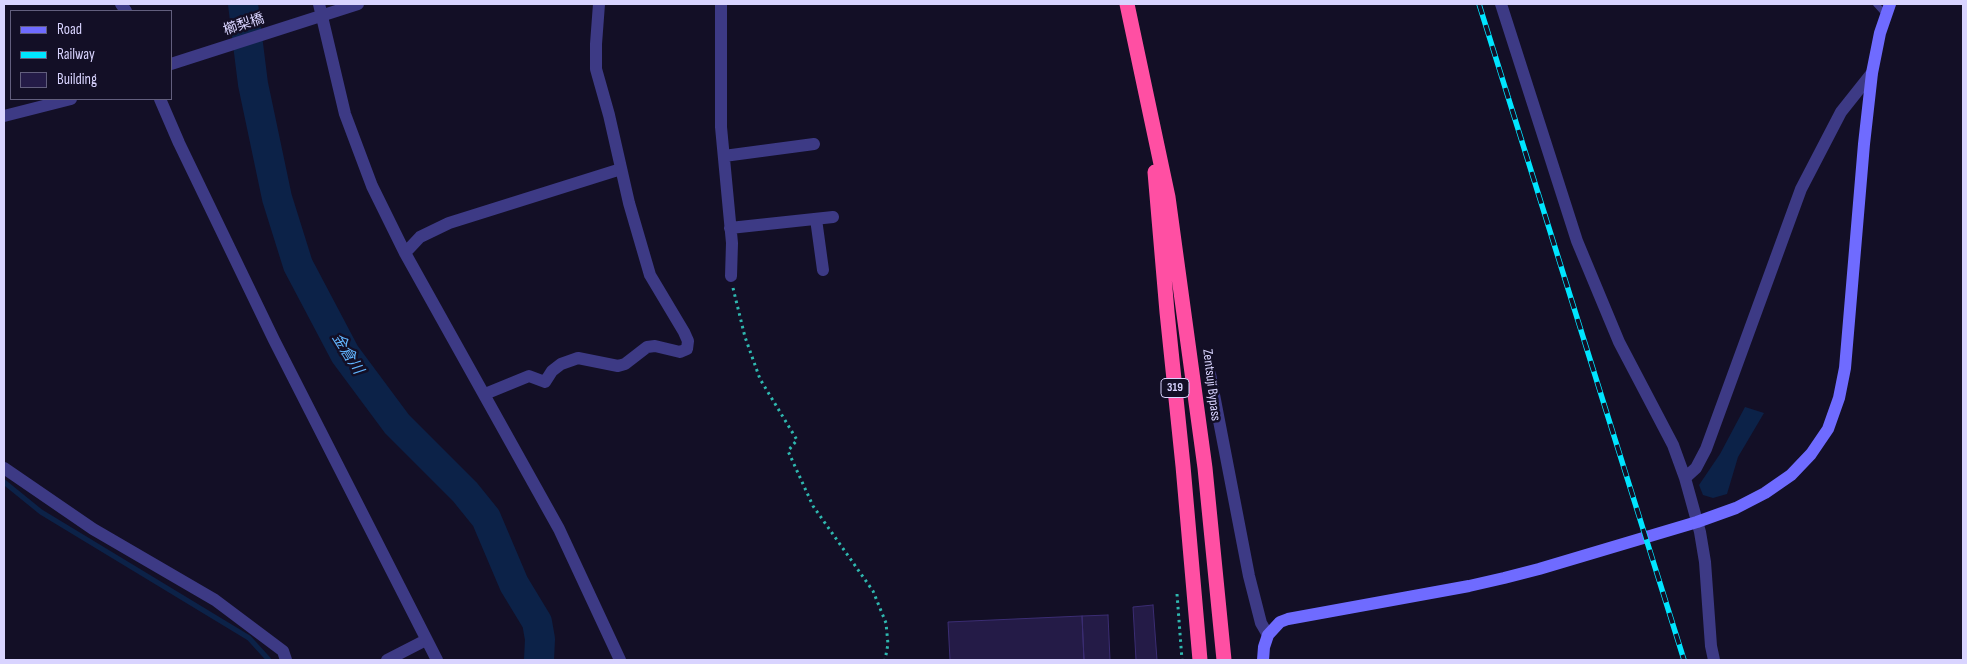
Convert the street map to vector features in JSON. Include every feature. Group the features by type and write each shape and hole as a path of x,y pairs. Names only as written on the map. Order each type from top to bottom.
{"highway":[{"name":"Zentsuji Bypass","path":"1127,4 1168,197 1186,314 1205,468 1224,660"},
{"name":"Zentsuji Bypass","path":"1152,116 1165,292 1200,660"}],"street":[{"name":"櫛梨橋","path":"172,64 204,54 321,10 358,4"},
{"path":"485,394 529,376 545,382 552,371 561,364 578,358 618,366 625,364 647,347 654,346 680,352 687,349 688,340 684,332 650,275 629,204 596,69 599,4"},
{"path":"721,4 721,127 730,228 731,276"},
{"path":"1500,4 1578,241 1618,342 1673,445 1685,478 1705,562 1711,646 1714,660"},
{"path":"1263,660 1264,647 1268,635 1280,622 1288,619 1504,578 1539,569 1697,522 1736,508 1764,493 1791,475 1811,454 1828,429 1839,398 1845,368 1872,73 1888,9"},
{"path":"321,10 345,114 372,186 405,253 559,529 620,660"},
{"path":"1685,478 1696,468 1706,449 1801,188 1841,112 1872,73"},
{"path":"4,116 68,100"},
{"path":"160,100 179,143 274,340 437,660"},
{"path":"724,156 814,144"},
{"path":"405,253 420,237 450,223 621,169"},
{"path":"730,228 832,217"},
{"path":"816,218 823,270"},
{"path":"1210,374 1250,576 1261,623 1268,635"},
{"path":"4,468 93,529 215,600 283,651 286,660"},
{"path":"387,660 426,640"}],"lane":[{"path":"1876,4 1888,9"}],"path":[{"path":"731,276 745,337 760,379 796,440 788,451 813,506 873,591 886,623 888,644 885,660"},
{"path":"1177,599 1182,660"}],"water":[{"path":"1745,407 1764,413 1738,457 1727,494 1713,498 1703,495 1699,485 1720,454"}],"building":[{"path":"1153,605 1157,660 1136,660 1133,607"},
{"path":"1108,615 1110,660 1084,660 1082,616"},
{"path":"1082,616 1084,660 950,660 948,622"}],"waterway":[{"name":"金倉川","path":"243,4 253,84 277,198 298,265 345,354 397,424 465,492 486,518 514,584 537,622 540,639 539,660"},
{"path":"4,482 41,512 249,638 269,660"}],"railway":[{"path":"1479,4 1684,660"}]}
